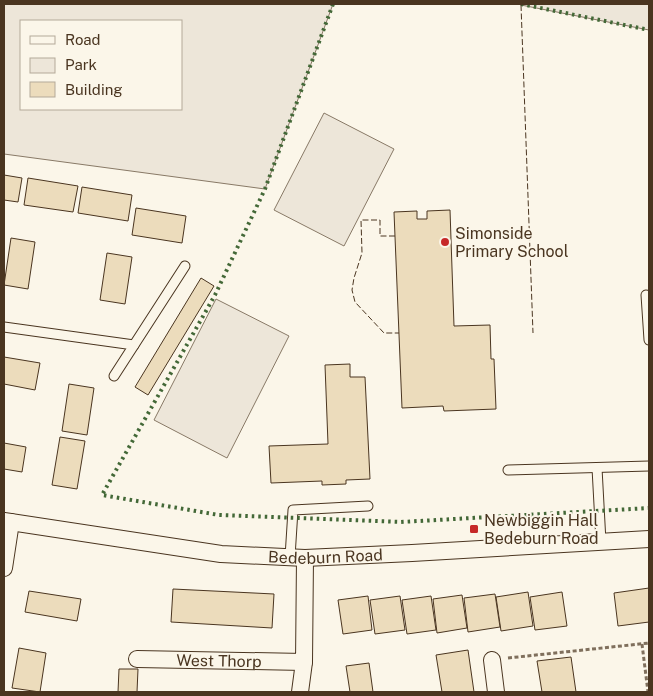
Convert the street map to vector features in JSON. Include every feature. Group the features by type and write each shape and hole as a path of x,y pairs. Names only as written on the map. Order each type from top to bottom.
{"street":[{"name":"Bedeburn Road","path":"7,521 222,554 297,558 649,539"},
{"path":"4,568 7,521"},
{"path":"297,558 304,662 300,692"},
{"name":"West Thorp","path":"137,659 304,662"},
{"path":"492,660 496,692"}],"lane":[{"path":"114,376 185,266"},
{"path":"646,295 649,340"},
{"path":"4,327 134,345"},
{"path":"508,470 649,466"},
{"path":"597,468 601,542"},
{"path":"297,558 293,510 368,506"}],"path":[{"path":"642,644 648,692"},
{"path":"492,660 649,644"}],"green space":[{"path":"4,4 333,4 265,189 4,154"},
{"path":"649,4 649,30 521,5"},
{"path":"324,113 394,149 344,246 274,210"},
{"path":"216,299 289,336 227,458 154,420"}],"building":[{"path":"4,175 22,178 18,202 4,200"},
{"path":"28,178 78,186 73,212 24,205"},
{"path":"82,187 132,195 128,221 78,213"},
{"path":"136,208 186,216 182,243 132,235"},
{"path":"450,210 454,326 490,325 491,359 494,359 496,409 444,411 443,406 402,408 394,212 417,211 417,219 427,219 427,211"},
{"path":"11,238 35,242 28,289 4,285"},
{"path":"107,253 132,257 125,304 100,300"},
{"path":"201,278 214,286 148,395 135,387"},
{"path":"4,357 40,363 35,390 4,384"},
{"path":"350,364 350,377 365,377 370,479 346,480 346,484 322,485 322,481 271,483 269,446 328,444 325,365"},
{"path":"69,384 94,388 87,435 62,431"},
{"path":"60,437 85,441 77,489 52,485"},
{"path":"4,443 26,447 22,472 4,469"},
{"path":"649,588 649,622 618,626 614,593"},
{"path":"173,589 274,594 272,628 171,622"},
{"path":"29,591 81,599 77,621 25,612"},
{"path":"528,592 533,626 501,631 496,597"},
{"path":"562,592 567,626 535,630 530,597"},
{"path":"495,594 500,627 468,632 464,598"},
{"path":"462,595 467,628 437,633 433,599"},
{"path":"368,596 372,630 343,634 338,600"},
{"path":"400,596 405,630 375,634 370,600"},
{"path":"431,596 436,630 407,634 402,600"},
{"path":"19,648 46,653 40,692 12,688"},
{"path":"468,650 474,692 442,692 436,655"},
{"path":"571,657 576,692 542,692 537,661"},
{"path":"369,663 373,692 350,692 346,666"},
{"path":"119,669 138,669 137,692 118,692"}],"hedge":[{"path":"333,4 265,189 215,295 102,495 219,515 401,522 649,508"},
{"path":"521,4 649,30"}],"fence":[{"path":"521,5 533,333"},
{"path":"395,236 380,236 380,220 361,220 362,253 352,290 355,302 384,333 399,333"}],"place":[{"name":"Simonside Primary School","path":"445,242"},
{"name":"Newbiggin Hall Bedeburn Road","path":"474,529"}]}
